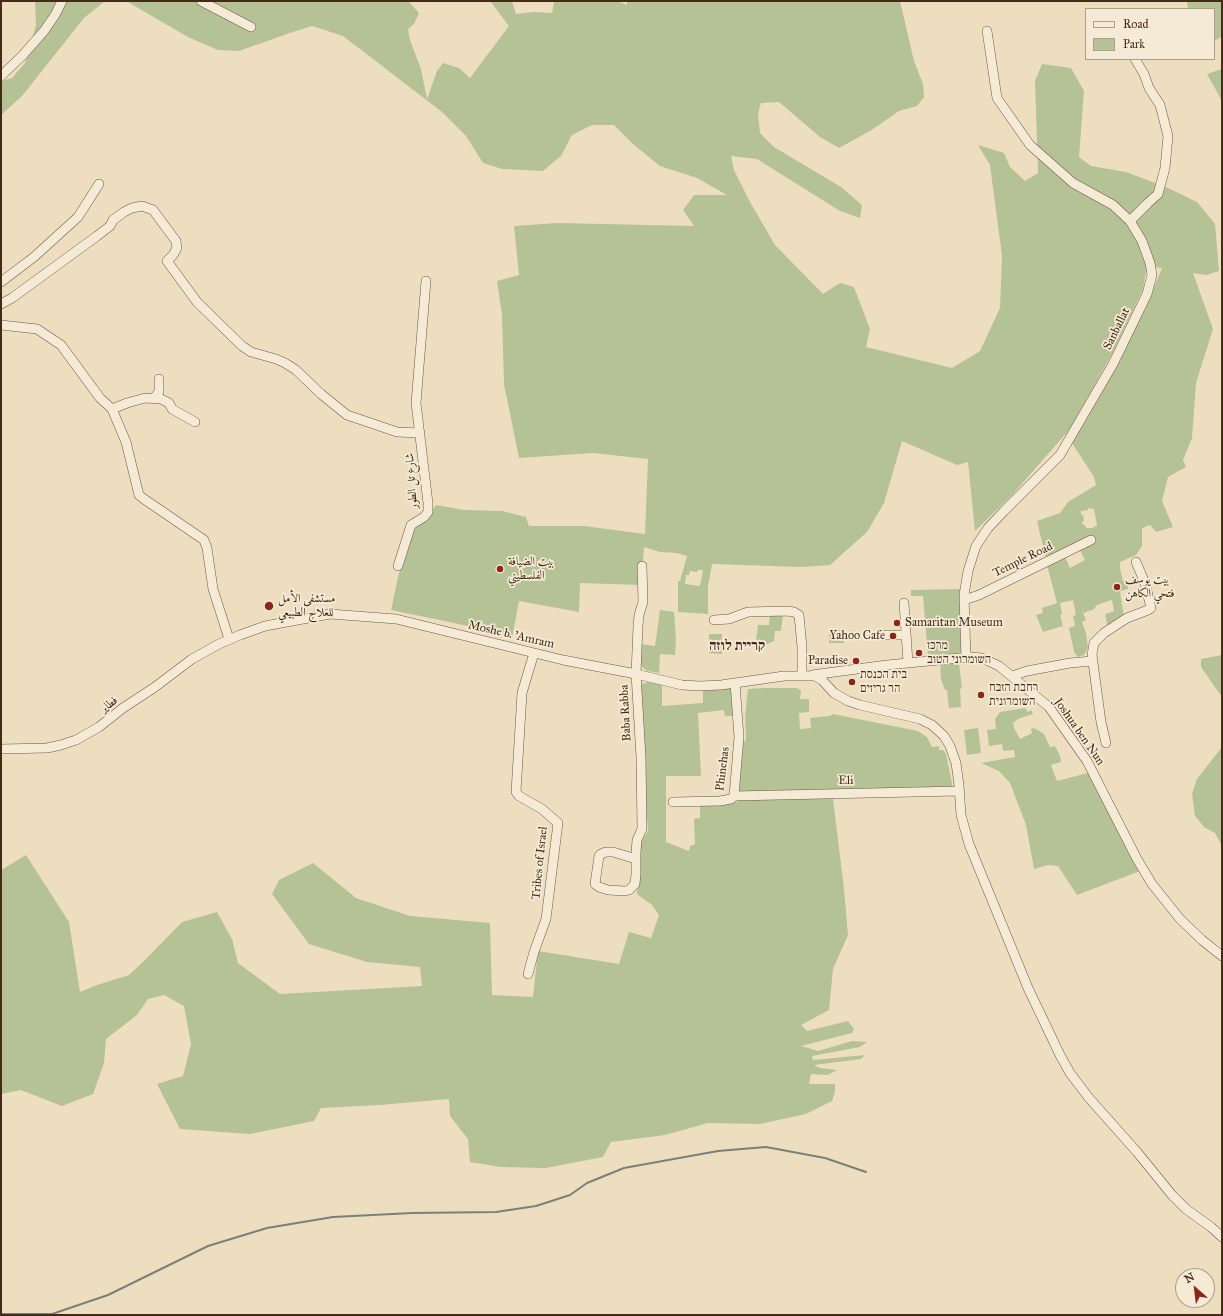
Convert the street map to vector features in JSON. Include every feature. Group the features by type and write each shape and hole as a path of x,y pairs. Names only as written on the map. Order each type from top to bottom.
{"street":[{"path":"1,76 22,56 44,31 55,16 62,1"},
{"path":"201,1 251,27"},
{"name":"Sanballat","path":"966,658 964,600 968,571 976,546 988,528 1060,455 1113,364 1147,294 1151,281 1150,263 1139,234 1130,221 1113,205 1073,183 1030,145 997,98 987,31"},
{"path":"1130,221 1158,194 1165,168 1168,136 1160,105 1149,88 1144,74 1136,60"},
{"path":"1,282 34,257 78,217 99,184"},
{"path":"1,304 12,298 97,236 110,226 113,220 124,212 132,208 142,206 153,210 176,241 176,248 173,255 167,261 197,302 242,346 251,352 285,363 296,370 321,394 347,415 397,432 420,434 416,403 426,281"},
{"path":"1,325 37,330 61,345 100,398 112,409 126,442 139,495 204,540 207,548 213,589 229,639"},
{"path":"154,398 159,392 159,379"},
{"path":"112,409 145,398 162,399 169,403 172,409 195,422"},
{"name":"شارع تل الطور","path":"398,566 411,525 424,517 428,512 420,434"},
{"name":"Temple Road","path":"964,600 979,595 1091,540"},
{"path":"1106,743 1101,722 1092,661 1094,643 1104,633 1127,618 1151,608 1145,583 1136,562"},
{"name":"Baba Rabba","path":"636,859 613,852 601,854 599,856 595,884 598,887 608,890 625,891 629,890 635,884 637,840 642,829 641,757 636,674 639,615 643,602 642,566"},
{"path":"904,603 908,663"},
{"path":"714,620 729,619 748,612 787,611 794,612 799,615 802,647 802,675"},
{"name":"Moshe b. 'Amram","path":"219,644 265,626 334,613 396,619 578,663 687,685 711,685 812,675"},
{"path":"882,635 905,635"},
{"name":"فطاير","path":"1,749 47,748 80,739 99,728 123,708 155,688 192,660 219,644"},
{"name":"Tribes of Israel","path":"528,974 546,919 558,823 542,809 519,796 516,792 522,693 534,653"},
{"name":"Joshua ben Nun","path":"812,675 908,663 966,658 988,660 999,666 1049,707 1087,761 1137,858 1161,896 1190,930 1222,956"},
{"path":"1012,676 1070,662 1092,661"},
{"path":"812,675 822,680 834,693 850,702 912,716 929,723 946,739 952,751 958,774 961,815 969,844 1028,988 1055,1046 1065,1064 1089,1098 1137,1152 1172,1195 1186,1209 1222,1237"},
{"name":"Phinehas","path":"674,802 720,801 731,799 734,796 739,737 735,683"},
{"name":"Eli","path":"734,796 960,791"}],"green space":[{"path":"35,1 105,1 84,18 22,96 1,115 1,81 12,78 25,63 36,25"},
{"path":"126,1 408,1 419,13 414,24 408,29 410,40 421,69 427,99 437,71 443,63 459,68 470,78 509,26 490,1 512,1 516,14 534,12 552,13 554,1 617,1 627,5 627,1 900,1 914,61 923,84 924,97 917,106 899,111 870,131 839,148 820,137 779,102 761,103 758,114 760,133 774,147 841,187 862,205 860,218 840,211 757,159 731,156 734,170 750,202 775,245 823,294 840,283 854,287 870,329 866,347 952,368 980,351 1000,308 1002,256 990,165 978,145 1004,153 1010,167 1025,181 1038,173 1035,81 1042,64 1071,68 1084,91 1079,157 1091,166 1126,172 1166,187 1197,202 1215,224 1219,271 1207,275 1193,273 1213,329 1196,383 1192,438 1183,460 1186,467 1168,477 1162,501 1173,527 1156,532 1150,525 1142,528 1142,546 1136,555 1120,562 1123,581 1127,581 1128,589 1120,591 1124,617 1108,628 1105,614 1114,611 1112,600 1097,605 1093,610 1083,613 1086,620 1082,622 1086,633 1088,648 1084,655 1078,657 1074,652 1069,628 1075,626 1073,616 1076,615 1073,600 1060,603 1062,614 1060,615 1063,626 1043,632 1036,615 1043,613 1042,608 1057,603 1047,565 1065,557 1070,568 1085,560 1080,550 1046,558 1037,521 1060,513 1068,502 1096,485 1094,477 1072,443 1098,399 1146,307 1162,268 1147,266 1143,289 1113,352 1070,429 1013,494 975,531 968,462 957,465 902,441 884,503 867,532 830,565 801,567 712,564 708,586 708,614 678,612 678,581 680,581 687,556 677,553 660,552 644,547 641,585 580,583 579,612 519,601 512,638 459,624 391,610 398,577 413,526 430,513 436,505 464,510 502,511 526,517 529,526 584,526 645,534 648,459 593,453 519,458 504,384 502,315 497,281 519,275 514,226 558,223 694,226 683,210 694,195 727,195 697,178 660,166 633,144 614,125 592,125 572,135 561,156 543,171 502,169 483,163 466,136 442,112 343,36 312,26 239,51 218,50 188,37","holes":["1088,508 1094,509 1097,526 1093,528 1086,528 1082,522 1084,521 1081,511 1088,510","698,570 703,570 700,586 685,584 686,575 689,575 690,571 697,572"]},
{"path":"1187,1 1222,1 1222,38 1221,37 1215,40 1215,8 1188,8"},
{"path":"1222,69 1222,101 1207,74"},
{"path":"962,589 962,654 928,656 923,596 911,596 911,590"},
{"path":"660,610 674,612 676,639 675,655 660,654 659,673 647,671 641,666 639,657 640,644 655,646"},
{"path":"770,613 783,614 781,631 775,631 774,641 765,645 758,645 756,642 758,625 769,625"},
{"path":"830,629 841,630 844,643 829,643"},
{"path":"709,634 722,634 722,654 709,653"},
{"path":"1222,655 1222,697 1201,667 1201,659"},
{"path":"959,663 962,688 960,689 961,707 949,708 947,690 945,690 941,679 940,664"},
{"path":"648,682 662,684 662,706 703,703 703,687 732,687 733,716 725,716 724,710 698,713 701,776 666,776 666,842 689,851 690,846 695,844 694,819 700,818 700,805 737,802 737,799 829,796 833,799 848,935 833,969 829,1010 801,1025 807,1031 848,1021 854,1029 852,1033 801,1046 818,1051 852,1041 867,1042 860,1047 812,1056 813,1060 865,1055 861,1059 814,1065 820,1068 837,1070 828,1075 811,1074 809,1084 835,1084 835,1092 832,1101 806,1114 760,1124 708,1123 665,1135 611,1142 603,1157 546,1168 501,1167 470,1162 468,1139 450,1116 449,1099 321,1108 314,1121 250,1134 180,1129 157,1084 183,1076 191,1044 184,1006 164,995 148,999 137,1015 106,1039 104,1063 93,1094 62,1106 21,1090 1,1094 1,870 26,855 69,922 80,992 129,975 182,922 217,912 232,939 238,963 280,994 422,986 420,967 367,962 309,944 272,894 279,880 313,863 356,898 410,916 490,923 492,995 533,997 538,951 619,964 629,932 651,938 659,915 652,905 637,894 639,845 648,831 641,735 640,688 642,684"},
{"path":"797,688 801,691 800,699 809,699 809,712 799,713 800,729 811,728 810,718 829,716 833,714 918,731 927,737 932,747 939,746 939,750 943,750 946,754 953,788 739,793 741,741 745,742 746,737 745,717 748,689"},
{"path":"1025,708 1028,712 1031,710 1033,714 1018,719 1013,723 1020,739 1032,733 1031,729 1034,728 1044,734 1050,747 1055,746 1061,762 1051,765 1057,781 1092,772 1140,871 1077,895 1058,866 1048,865 1034,869 1026,825 1010,783 999,771 981,763 1015,757 1014,750 1003,751 1002,744 989,746 987,730 996,729 995,719 1000,712"},
{"path":"978,728 981,753 967,755 964,730"},
{"path":"1222,747 1222,846 1215,833 1204,827 1195,816 1192,794 1197,779"}],"waterway":[{"path":"1,1314 52,1314 108,1295 208,1246 267,1228 333,1217 412,1213 496,1212 536,1206 570,1195 587,1183 624,1168 718,1151 766,1147 825,1158 866,1172"}],"place":[{"name":"بيت الضيافة الفلسطيني","path":"500,569"},
{"name":"بيت يوسف فتحي الكاهن","path":"1117,587"},
{"name":"مستشفى الأمل للعلاج الطبيعي","path":"269,606"},
{"name":"Samaritan Museum","path":"897,623"},
{"name":"Yahoo Cafe","path":"893,636"},
{"name":"מרכז השומרוני הטוב","path":"919,653"},
{"name":"Paradise","path":"856,661"},
{"name":"בית הכנסת הר גריזים","path":"852,682"},
{"name":"רחבת הזבח השומרונית","path":"981,695"}],"district":[{"name":"קריית לוזה","path":"737,647"}]}
